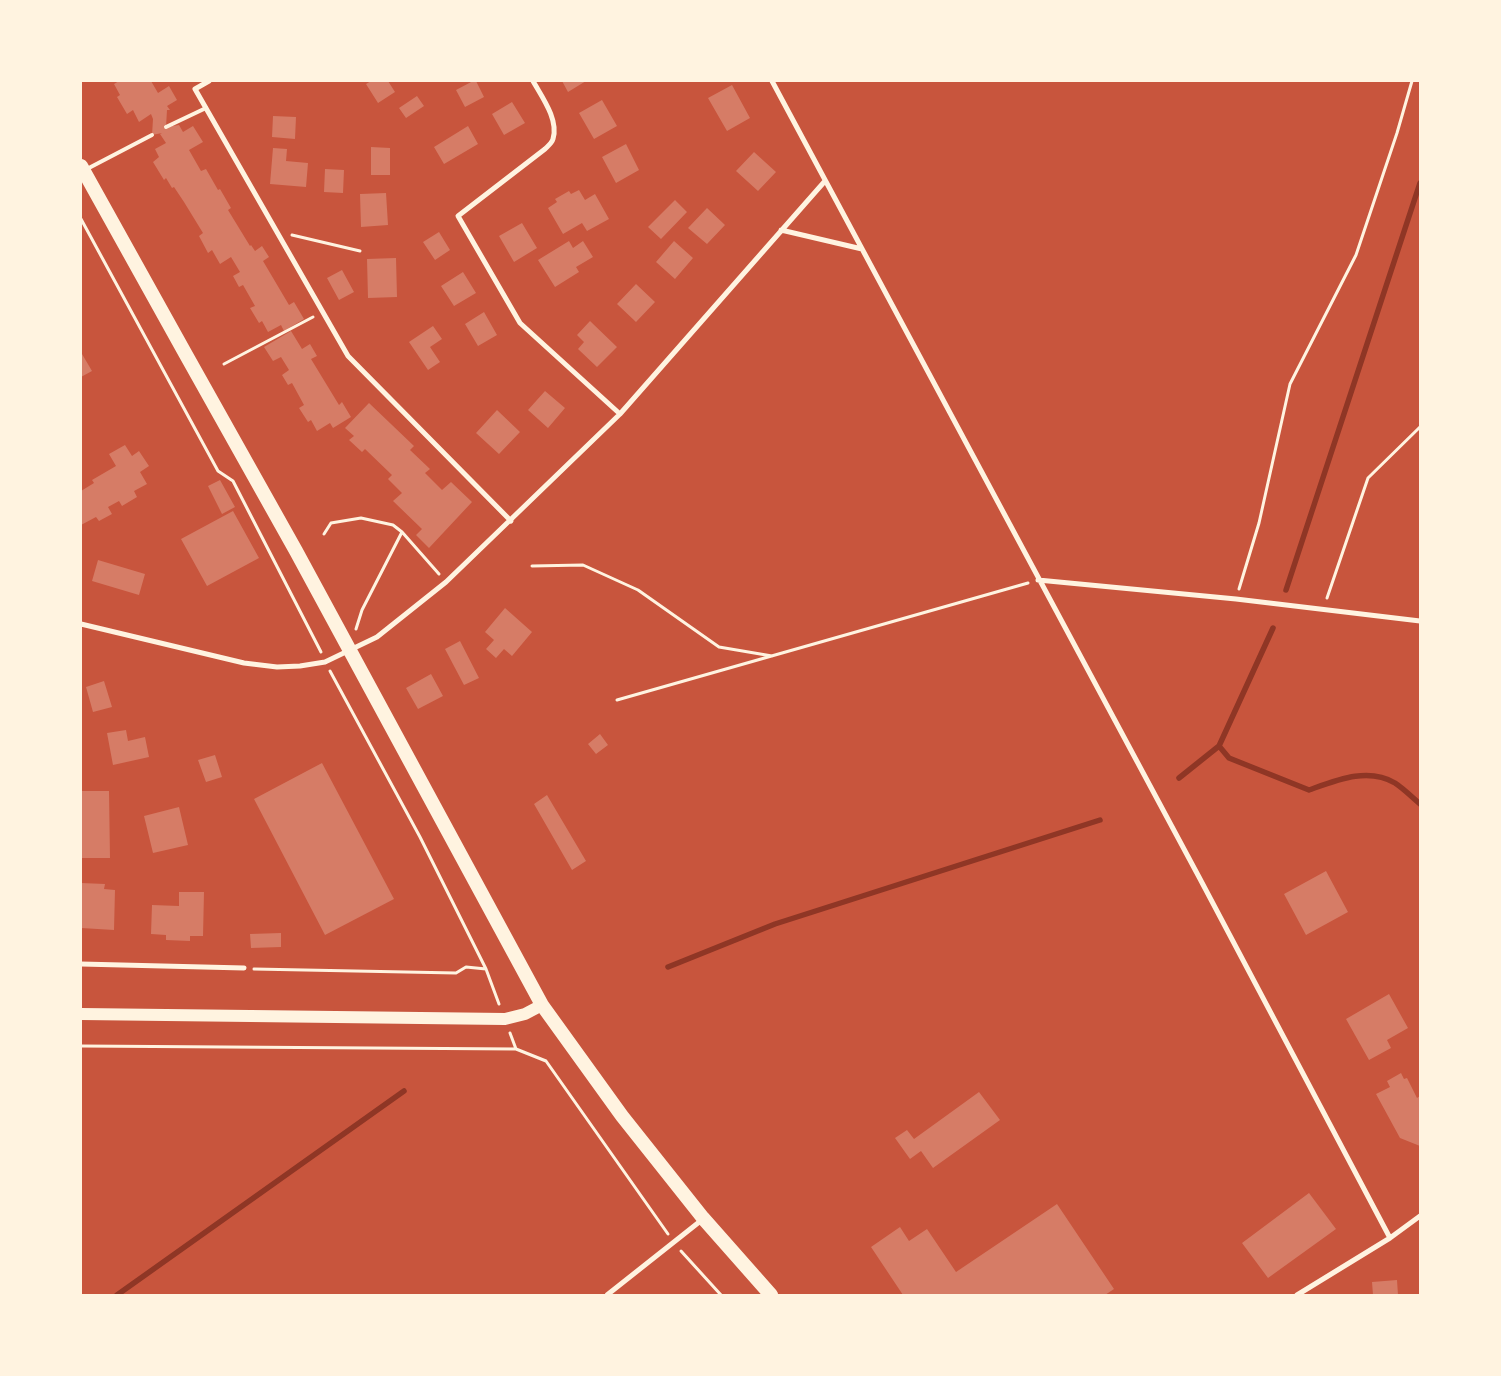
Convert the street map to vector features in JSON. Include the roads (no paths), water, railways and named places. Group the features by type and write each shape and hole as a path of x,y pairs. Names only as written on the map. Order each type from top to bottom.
{"highway":[{"path":"83,168 296,550 542,1005 622,1116 703,1218 772,1295"}],"main road":[{"path":"81,1014 505,1020 525,1014 542,1005"}],"street":[{"path":"209,81 195,89 348,356 510,520"},
{"path":"533,81 550,114 553,140 545,149 458,216 520,322 620,414"},
{"path":"772,81 1390,1238"},
{"path":"81,624 244,663 277,667 326,662 377,637 446,582 620,414 825,181"},
{"path":"782,230 862,249"},
{"path":"1038,580 1236,599 1420,621"},
{"path":"81,964 244,968"},
{"path":"1297,1295 1390,1238 1420,1216"},
{"path":"607,1295 703,1218"}],"lane":[{"path":"166,127 206,108"},
{"path":"83,168 152,135"}],"waterway":[{"path":"1286,590 1420,183"},
{"path":"1179,778 1219,746 1273,628"},
{"path":"1219,746 1229,758 1309,790 1341,779 1374,776 1385,778 1395,783 1420,804"},
{"path":"668,967 775,924 1100,820"},
{"path":"117,1295 404,1091"}]}
